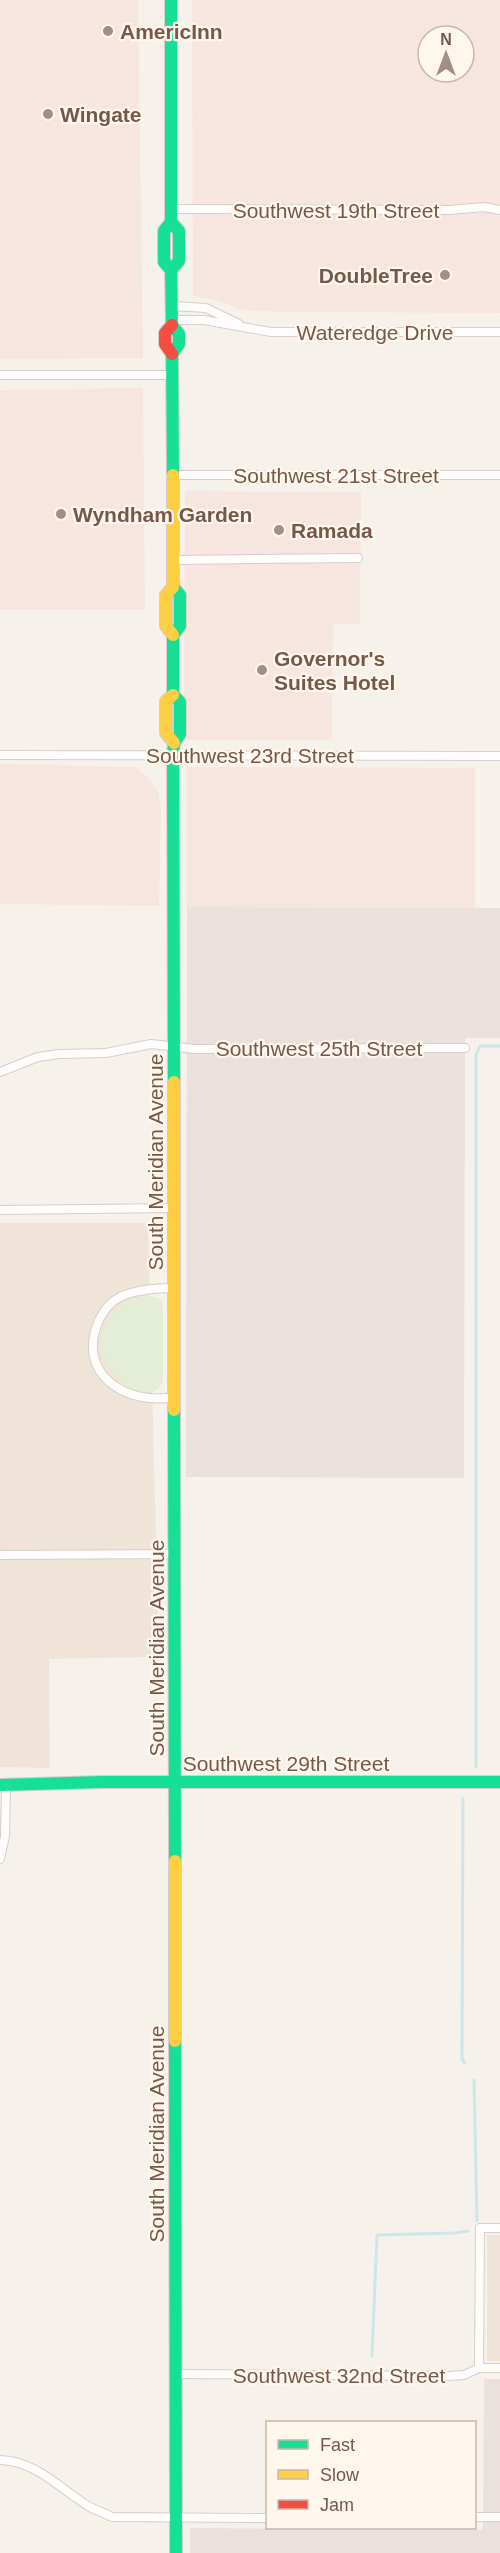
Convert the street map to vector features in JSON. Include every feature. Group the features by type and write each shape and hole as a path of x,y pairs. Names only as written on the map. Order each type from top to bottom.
{"main road":[{"name":"South Meridian Avenue","path":"171,0 171,216 164,231 164,252 165,262 171,270 172,306 172,322 165,333 165,344 172,354 173,560 173,587 166,595 166,626 173,635 173,694 166,702 166,733 174,749 176,2553"},
{"name":"Southwest 29th Street","path":"3,1785 175,1782 500,1782"}],"street":[{"name":"Southwest 19th Street","path":"171,216 450,210 484,207 500,210"},
{"name":"Wateredge Drive","path":"172,306 206,308 250,330"},
{"name":"Wateredge Drive","path":"172,322 204,320 271,332 500,332"},
{"path":"0,375 172,375"},
{"name":"Southwest 21st Street","path":"172,475 500,475"},
{"path":"173,560 358,558"},
{"name":"Southwest 23rd Street","path":"0,755 174,749 500,756"},
{"name":"Southwest 25th Street","path":"0,1072 38,1057 106,1053 151,1044 195,1049 465,1048"},
{"path":"0,1210 175,1208"},
{"path":"175,1288 145,1290 120,1297 105,1308 96,1329 92,1351 104,1378 124,1393 153,1399 175,1397"},
{"path":"0,1555 176,1554"},
{"path":"0,1859 5,1836 3,1785"},
{"path":"478,2368 480,2228 500,2228"},
{"name":"Southwest 32nd Street","path":"176,2374 448,2376 464,2375 478,2368 500,2368"},
{"path":"0,2460 10,2460 35,2470 60,2483 90,2507 112,2517 266,2518"},
{"path":"476,2517 500,2517"}],"shaded area":[{"path":"0,0 138,0 143,358 0,359"},
{"path":"192,0 500,0 500,313 282,312 243,310 216,300 193,296"},
{"path":"143,388 145,610 0,610 0,390"},
{"path":"185,491 361,492 360,624 333,624 332,740 184,740"},
{"path":"0,764 136,767 158,792 161,807 159,906 0,904"},
{"path":"187,767 475,768 475,908 187,907"},
{"path":"187,907 500,908 500,1038 465,1038 464,1478 186,1477"},
{"path":"0,1223 148,1223 159,1657 49,1659 50,1768 0,1767"},
{"path":"487,2235 500,2235 500,2361 487,2361"},
{"path":"484,2379 500,2379 500,2553 190,2553 190,2528 483,2530"}],"green space":[{"path":"144,1295 160,1299 163,1307 163,1381 156,1390 146,1393 134,1390 111,1371 104,1356 102,1340 107,1322 114,1312 127,1301"}],"waterway":[{"path":"476,1767 476,1055 480,1046 500,1046"},
{"path":"463,1798 462,2059 465,2063"},
{"path":"474,2080 477,2221"},
{"path":"372,2356 377,2235 468,2231"}],"traffic: fast":[{"path":"171,0 171,222 164,231 164,262 171,270 172,325 179,334 179,344 172,354 173,475"},
{"path":"171,222 179,231 179,261 171,270"},
{"path":"173,587 180,595 180,626 173,635 173,695 180,702 180,734 174,743 173,755 174,1082"},
{"path":"174,1410 175,1861"},
{"path":"0,1785 102,1782 500,1782"},
{"path":"175,2041 176,2553"}],"traffic: slow":[{"path":"173,475 173,587 166,595 166,626 173,635"},
{"path":"173,695 166,701 166,733 174,743"},
{"path":"174,1082 174,1410"},
{"path":"175,1861 175,2041"}],"traffic: jam":[{"path":"172,325 165,333 165,344 172,354"}],"place":[{"name":"AmericInn","path":"108,31"},
{"name":"Wingate","path":"48,114"},
{"name":"DoubleTree","path":"445,275"},
{"name":"Wyndham Garden","path":"61,514"},
{"name":"Ramada","path":"279,530"},
{"name":"Governor's Suites Hotel","path":"262,670"}]}
